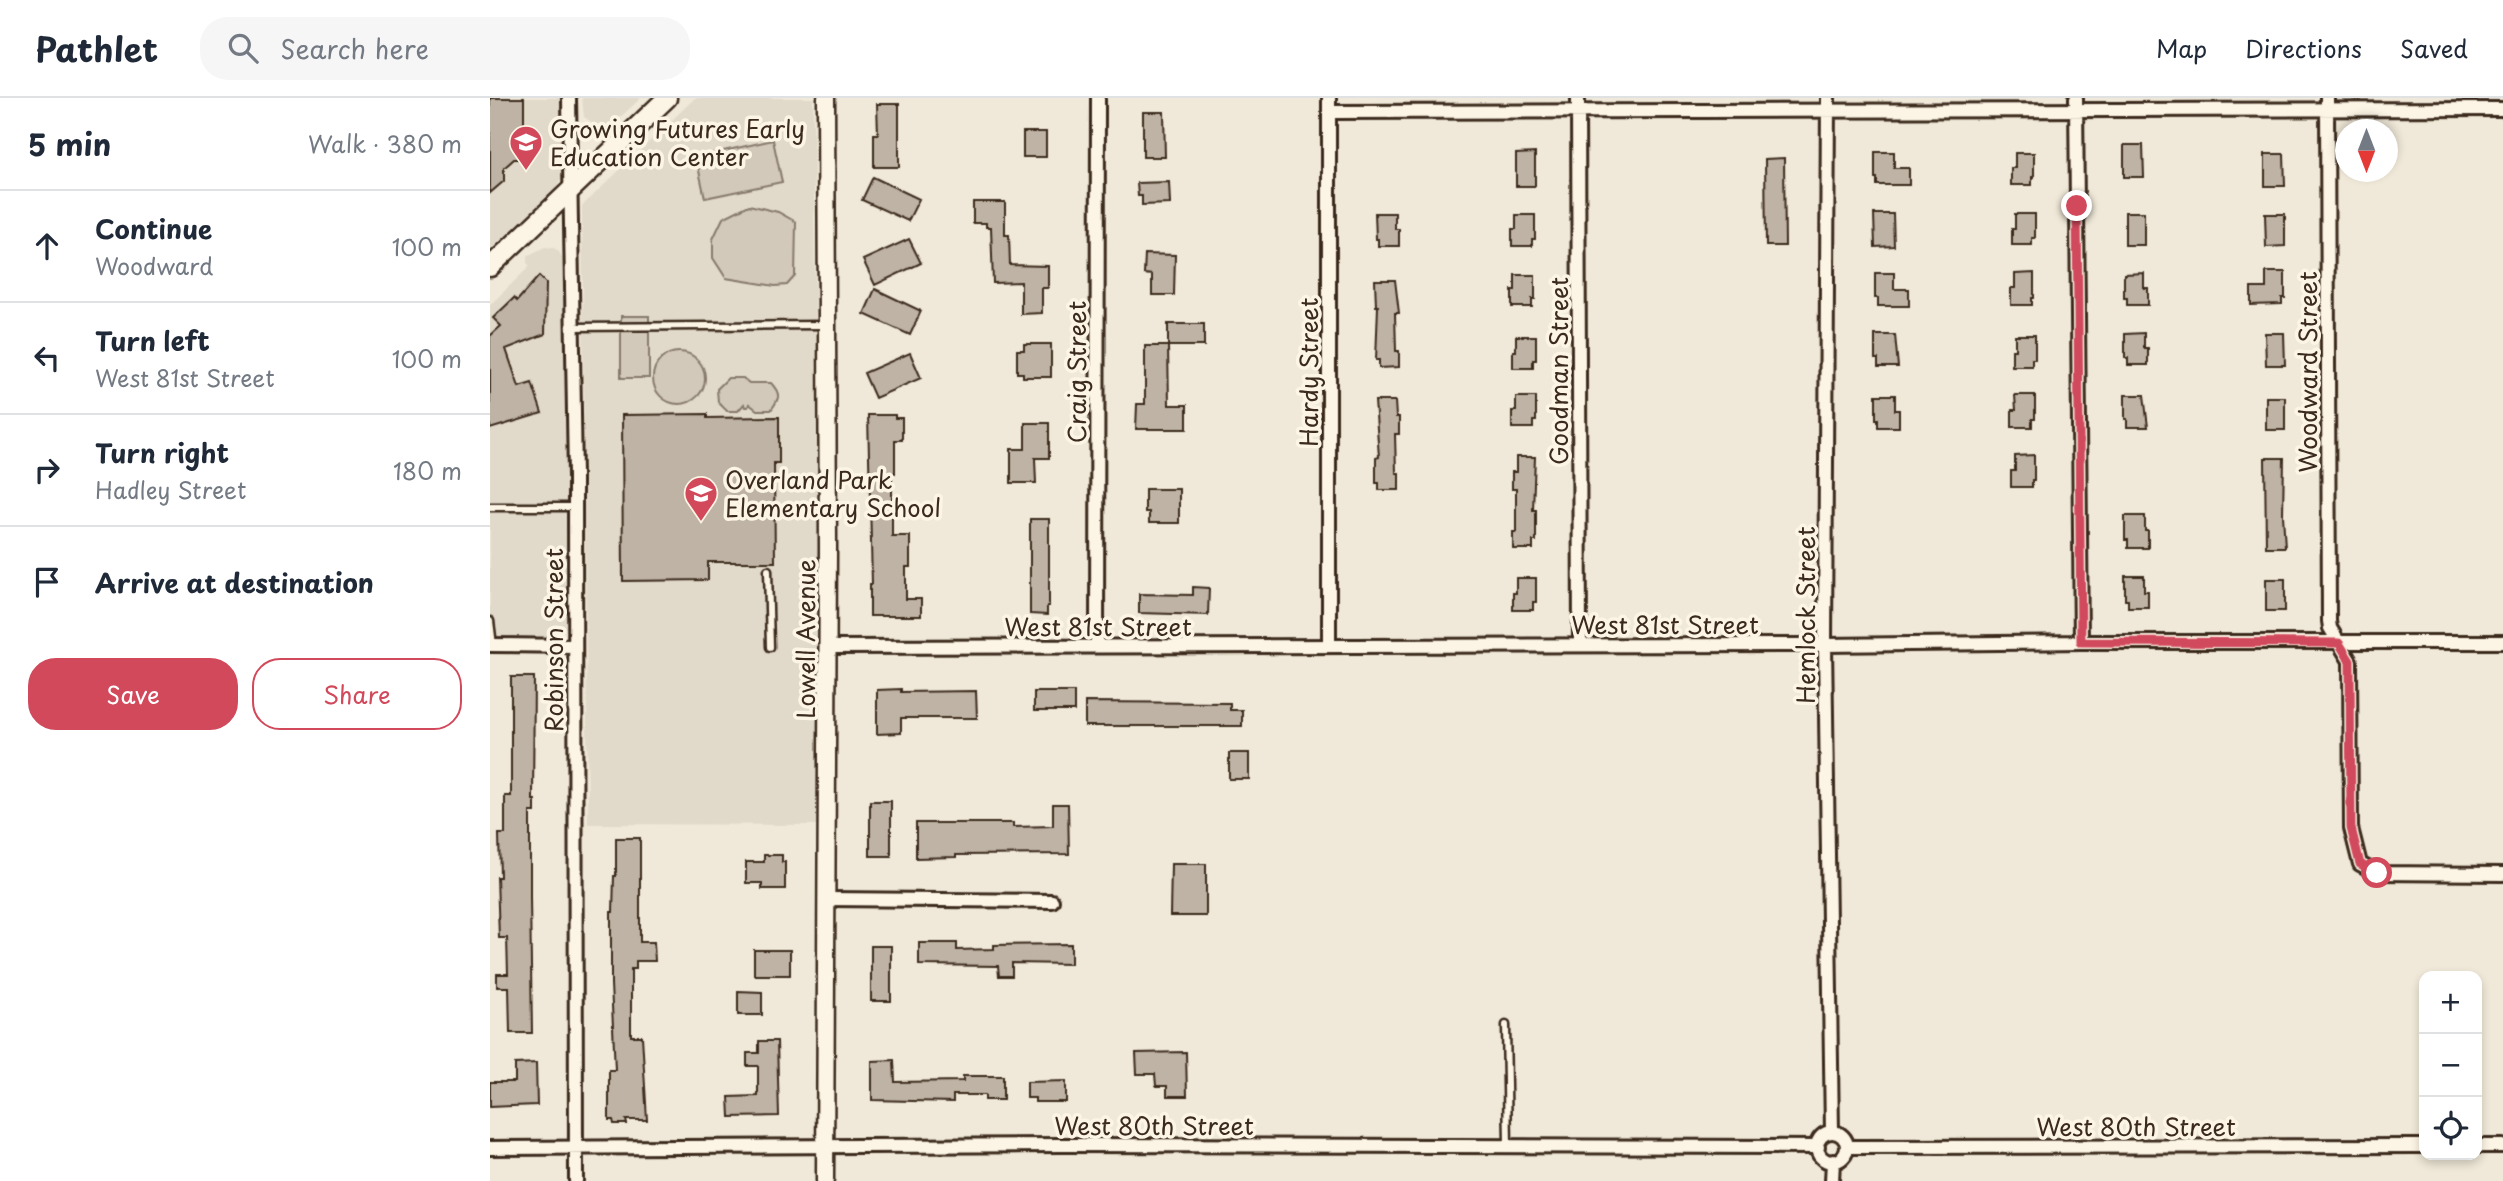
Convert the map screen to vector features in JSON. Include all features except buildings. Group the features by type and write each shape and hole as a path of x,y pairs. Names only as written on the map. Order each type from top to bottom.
{"main road":[{"path":"490,267 667,98"}],"street":[{"name":"Robinson Street","path":"569,98 574,507 576,1181"},
{"name":"Lowell Avenue","path":"825,1181 826,98"},
{"name":"Craig Street","path":"1097,98 1097,646"},
{"name":"Hardy Street","path":"1329,98 1329,646"},
{"name":"Goodman Street","path":"1578,98 1580,645"},
{"path":"1329,112 1578,112 1828,104 2327,104 2503,109"},
{"name":"Hemlock Street","path":"1828,104 1825,645 1832,1132"},
{"path":"2077,104 2081,642"},
{"name":"Woodward Street","path":"2327,104 2329,621 2330,628 2350,661 2351,828 2360,864 2377,873 2503,874"},
{"name":"West 81st Street","path":"827,647 2503,642"},
{"path":"491,645 574,646"},
{"path":"826,899 1052,901"},
{"path":"1832,1132 1843,1136 1847,1147 1841,1159 1833,1161 1821,1157 1818,1147 1821,1137 1832,1132"},
{"name":"West 80th Street","path":"1847,1147 2419,1146"},
{"path":"2482,1146 2503,1146"},
{"name":"West 80th Street","path":"490,1148 1818,1147"},
{"path":"1832,1181 1833,1161"}],"lane":[{"path":"572,327 827,325"},
{"path":"490,507 574,507"},
{"path":"768,570 770,647"},
{"path":"490,621 491,645"},
{"path":"1506,1025 1508,1147"}],"shaded area":[{"name":"Growing Futures Early Education Center","path":"490,98 563,98 561,179 556,188 490,250"},
{"path":"582,98 641,98 608,127 599,127 584,117"},
{"name":"Overland Park Elementary School","path":"695,98 813,98 821,825 588,824 582,206"},
{"path":"773,140 782,182 705,198 696,157"},
{"path":"749,205 778,212 796,222 795,276 787,285 775,286 726,278 713,258 713,239 723,218"},
{"path":"545,247 559,252 566,268 567,626 561,635 552,637 490,637 490,305 530,266 527,256"},
{"path":"621,316 649,316 649,378 621,378"},
{"path":"679,352 689,354 697,360 703,368 703,388 697,396 689,402 679,404 669,402 661,396 655,388 653,378 655,368 661,360 669,354"},
{"path":"728,378 743,378 749,383 771,383 778,393 776,402 771,410 757,410 749,404 745,407 744,404 738,411 727,411 718,402 717,389"}],"place":[{"name":"Growing Futures Early Education Center","path":"526,172"},
{"name":"Overland Park Elementary School","path":"701,523"}],"route":[{"path":"2077,206 2081,642 2339,643 2350,661 2351,828 2360,864 2377,873"}]}
